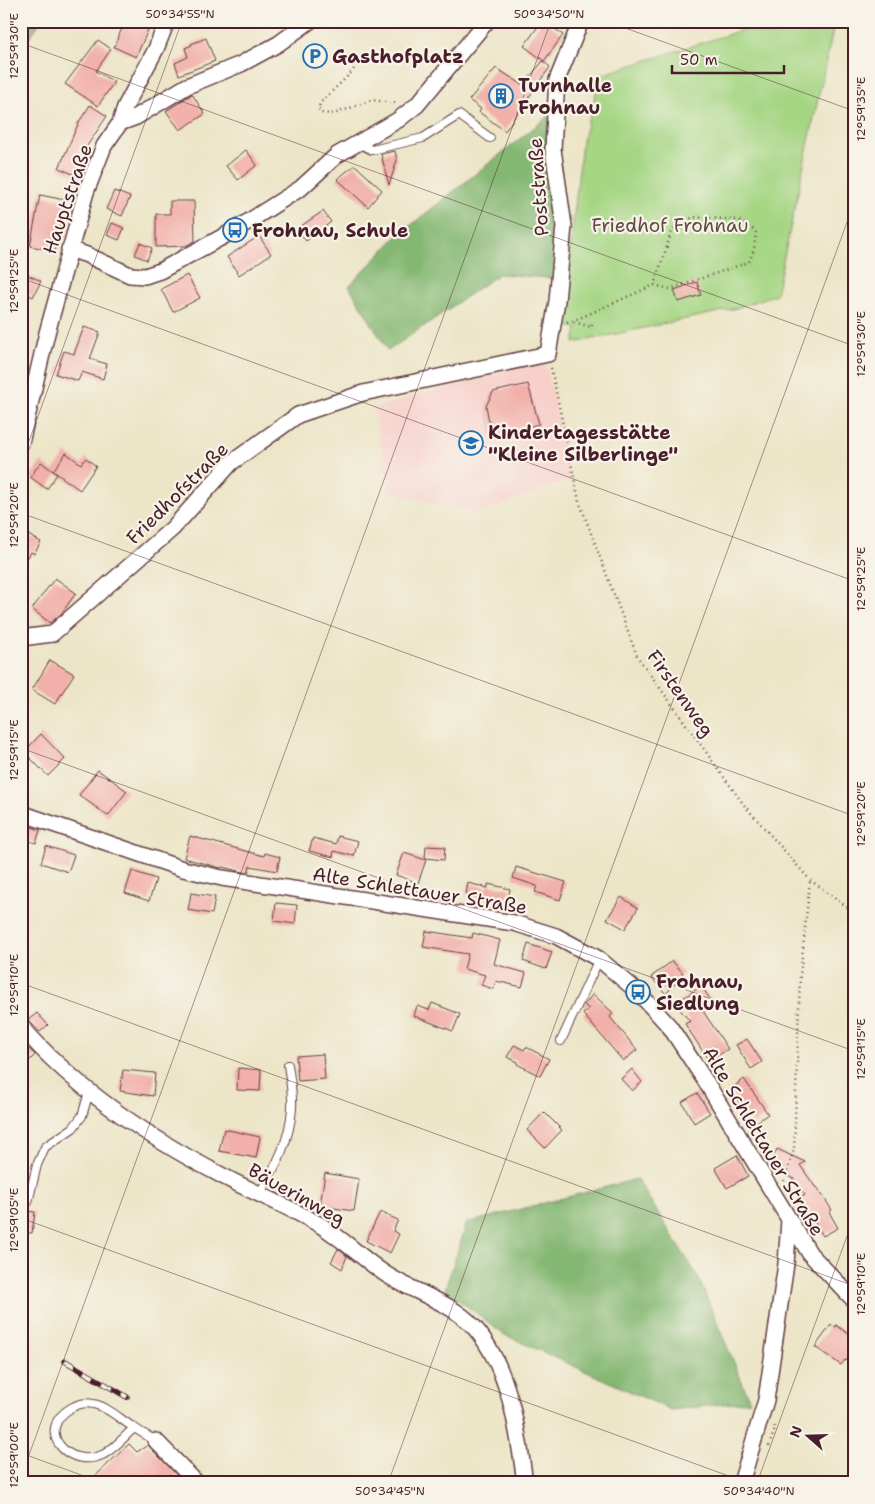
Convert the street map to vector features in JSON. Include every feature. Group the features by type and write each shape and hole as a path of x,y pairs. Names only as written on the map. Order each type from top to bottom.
{"street":[{"name":"Hauptstraße","path":"21,443 24,416 86,192 104,146 120,123 125,106 156,48 167,21"},
{"path":"120,123 136,117 187,86 241,64 278,44 310,21"},
{"path":"69,249 87,255 130,275 145,276 160,271 235,230 301,188 337,155 398,120 417,105 487,21"},
{"name":"Poststraße","path":"548,354 554,324 564,226 553,149 557,80 581,21"},
{"name":"Friedhofstraße","path":"21,638 52,634 173,528 231,463 298,415 363,393 548,354"},
{"name":"Alte Schlettauer Straße","path":"21,813 183,869 222,878 514,923 556,936 599,959 638,992 670,1027 711,1090 810,1254 854,1300"},
{"name":"Bäuerinweg","path":"21,1026 89,1092 143,1130 218,1174 321,1226 385,1274 449,1308 473,1327 492,1354 506,1388 516,1421 525,1483"},
{"path":"741,1483 766,1400 786,1264 788,1220"},
{"path":"786,1264 810,1254"},
{"path":"156,1440 197,1483"}],"lane":[{"path":"358,143 372,150 423,138 459,115 490,138"},
{"path":"561,1040 599,959"},
{"path":"259,1194 276,1167 286,1142 292,1108 288,1065"},
{"path":"28,1202 37,1165 45,1147 73,1128 82,1116 89,1092"},
{"path":"134,1428 102,1455 85,1459 73,1457 62,1448 55,1437 55,1426 59,1418 66,1411 79,1404 94,1404 156,1440"}],"path":[{"path":"363,57 321,102 318,108 321,113 334,114 372,100 417,105"},
{"path":"554,324 573,321 654,285 670,289 749,262 754,250 756,230 738,220 693,217 672,231 654,285"},
{"path":"573,321 591,327 593,322"},
{"name":"Firstenweg","path":"548,354 579,501 636,656 744,805 810,880 854,912"},
{"path":"778,1202 794,1150 800,976 810,880"}],"shaded area":[{"name":"Kindertagesstätte \"Kleine Silberlinge\"","path":"536,363 547,367 570,479 478,514 390,492 373,408"}],"green space":[{"path":"21,21 41,21 21,50"},
{"name":"Friedhof Frohnau","path":"758,25 834,25 776,294 737,308 574,343 577,328 562,325 582,142 601,75"},
{"path":"555,111 559,279 499,274 388,351 349,286 396,237"},
{"path":"637,1179 698,1277 750,1401 671,1410 503,1334 445,1289 467,1223"}],"building":[{"path":"125,21 152,21 136,57 114,47"},
{"path":"542,21 545,21 563,35 544,61 524,46"},
{"path":"206,38 215,61 179,75 175,63 188,57 185,48"},
{"path":"98,40 111,49 96,71 114,82 98,106 65,84"},
{"name":"Turnhalle Frohnau","path":"543,61 550,67 505,131 479,112 481,109 469,100 496,68 523,85"},
{"path":"192,94 205,114 180,130 166,111"},
{"path":"90,105 107,116 85,149 92,152 80,177 59,168 79,122"},
{"path":"246,150 257,165 238,180 226,166"},
{"path":"395,151 397,160 389,185 381,154"},
{"path":"355,165 382,190 368,207 337,179"},
{"path":"114,191 130,197 122,216 106,209"},
{"path":"40,195 65,200 55,251 30,246"},
{"path":"170,201 194,201 195,241 185,246 156,247 156,214 170,214"},
{"path":"323,211 331,222 306,241 297,229"},
{"path":"112,223 124,228 119,240 107,235"},
{"path":"259,236 271,254 239,275 227,257"},
{"path":"140,243 152,248 147,260 135,255"},
{"path":"21,272 41,281 33,297 21,291"},
{"path":"187,275 200,298 173,312 161,289"},
{"path":"697,282 701,295 678,302 674,290"},
{"path":"84,327 100,332 90,359 107,364 103,379 82,372 78,381 56,374 64,351 74,354"},
{"path":"528,384 539,424 492,437 486,406 493,392"},
{"path":"66,453 81,464 86,458 96,466 80,490 53,471"},
{"path":"41,462 57,474 47,489 30,477"},
{"path":"21,531 41,542 34,554 31,552 21,570"},
{"path":"55,578 76,593 61,614 50,623 32,609"},
{"path":"50,660 74,674 55,704 32,690"},
{"path":"41,734 65,759 48,776 24,752"},
{"path":"98,770 127,791 108,816 79,795"},
{"path":"26,825 40,830 36,843 22,839"},
{"path":"190,836 264,856 265,853 280,857 277,871 250,866 248,873 184,858"},
{"path":"338,836 358,841 354,856 334,851 333,857 309,851 313,838 336,844"},
{"path":"46,846 74,855 68,872 41,863"},
{"path":"426,846 445,847 444,860 425,858"},
{"path":"404,853 426,860 418,883 396,875"},
{"path":"516,867 566,882 560,900 535,892 537,886 513,878"},
{"path":"132,871 156,879 149,901 125,893"},
{"path":"468,883 488,888 488,884 510,889 507,904 466,894"},
{"path":"191,893 215,897 212,914 188,910"},
{"path":"621,897 638,908 625,929 607,919"},
{"path":"276,903 297,905 295,924 274,921"},
{"path":"426,931 472,938 473,933 500,940 494,964 526,973 522,987 496,981 493,989 481,985 485,975 464,969 468,954 423,947"},
{"path":"528,944 552,952 546,969 523,961"},
{"path":"672,961 683,973 666,994 651,977"},
{"path":"701,986 713,1003 703,1011 728,1049 709,1061 685,1024 690,1021 675,1004"},
{"path":"593,994 613,1013 610,1017 637,1050 623,1061 583,1014 589,1009 584,1005"},
{"path":"432,1003 460,1014 453,1031 414,1016 417,1006 429,1010"},
{"path":"37,1013 48,1025 40,1032 28,1020"},
{"path":"747,1039 762,1062 751,1069 736,1045"},
{"path":"21,1040 35,1055 27,1063 21,1057"},
{"path":"514,1045 524,1050 526,1047 549,1059 540,1076 507,1057"},
{"path":"323,1054 325,1079 298,1081 296,1056"},
{"path":"238,1068 261,1070 260,1091 237,1090"},
{"path":"632,1069 642,1082 632,1091 621,1079"},
{"path":"123,1070 155,1073 153,1096 120,1091"},
{"path":"744,1079 768,1114 754,1124 730,1090"},
{"path":"697,1093 710,1113 694,1123 682,1102"},
{"path":"544,1112 562,1130 545,1148 527,1130"},
{"path":"224,1129 260,1137 256,1158 219,1151"},
{"path":"777,1149 805,1162 800,1165 832,1210 829,1212 838,1228 823,1236 814,1221 812,1223 797,1200 805,1195 794,1179 779,1172 781,1168 770,1164"},
{"path":"737,1155 748,1176 727,1188 715,1168"},
{"path":"325,1173 359,1179 354,1211 320,1206"},
{"path":"21,1210 35,1212 32,1233 21,1232"},
{"path":"380,1212 398,1220 393,1231 399,1234 390,1253 366,1241"},
{"path":"338,1249 347,1256 342,1269 331,1262"},
{"path":"831,1325 835,1328 836,1325 854,1338 854,1351 841,1365 815,1347"},
{"path":"129,1444 137,1452 148,1445 184,1483 88,1483"}],"railway":[{"path":"65,1361 127,1397"}],"place":[{"name":"Gasthofplatz","path":"315,56"},
{"name":"Turnhalle Frohnau","path":"501,96"},
{"name":"Frohnau, Schule","path":"235,230"},
{"name":"Kindertagesstätte \"Kleine Silberlinge\"","path":"471,443"},
{"name":"Frohnau, Siedlung","path":"638,992"}]}
